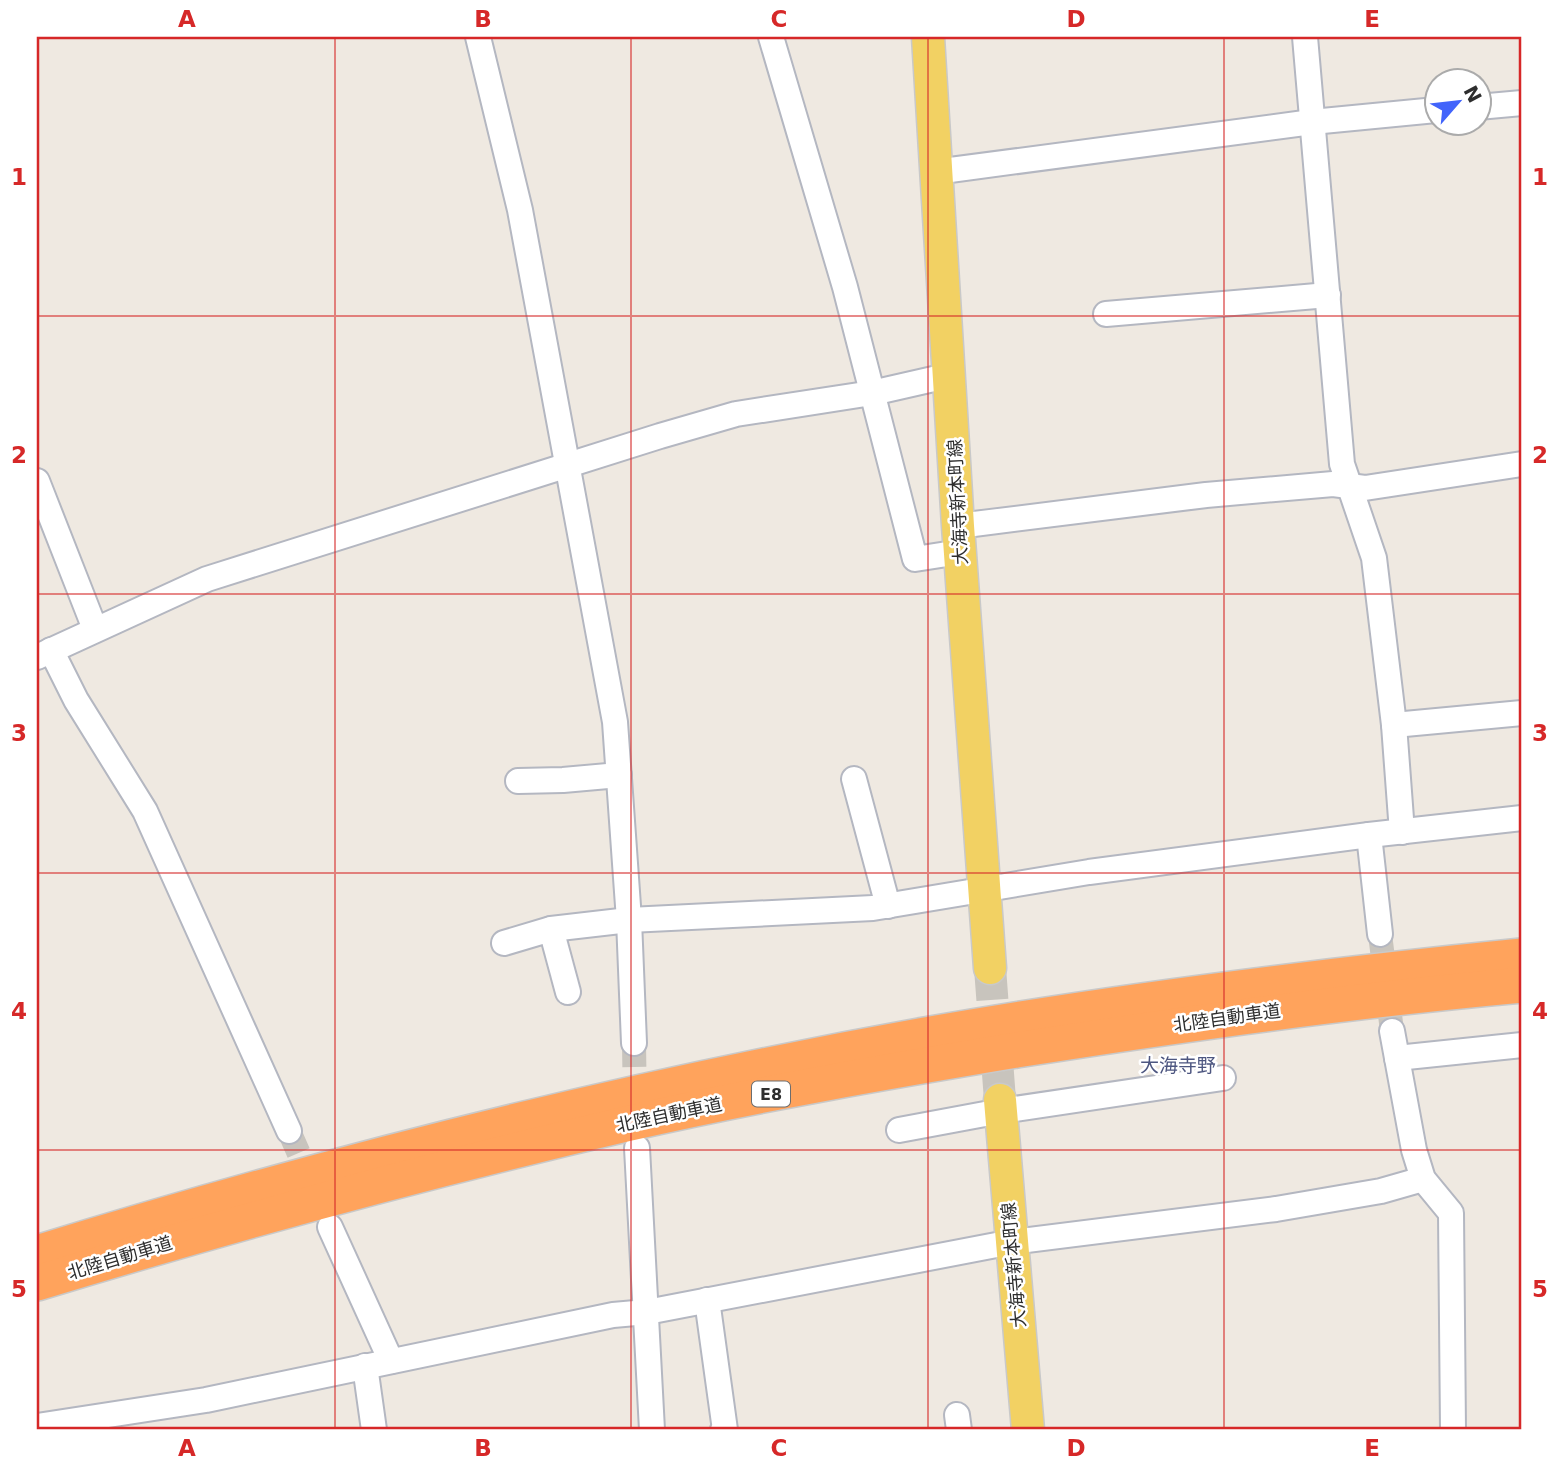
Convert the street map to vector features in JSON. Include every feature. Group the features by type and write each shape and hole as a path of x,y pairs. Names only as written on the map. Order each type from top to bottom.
{"highway":[{"name":"北陸自動車道","path":"37,1253 299,1176 456,1135 774,1064 927,1035 1228,989 1522,956"},
{"name":"北陸自動車道","path":"37,1283 285,1210 448,1168 628,1124 777,1093 923,1065 1228,1017 1522,985"}],"main road":[{"name":"大海寺新本町線","path":"928,37 959,539 990,968"},
{"name":"大海寺新本町線","path":"1000,1106 1028,1430"}],"street":[{"path":"478,37 520,210 615,722 629,920 634,1043"},
{"path":"771,37 845,287 915,559 959,539 1206,495 1333,484 1365,488 1522,464"},
{"path":"1305,37 1342,464 1374,558 1394,725 1402,832"},
{"path":"1492,106 1522,103"},
{"path":"935,173 1312,122 1422,111"},
{"path":"1105,314 1328,295"},
{"path":"289,1131 145,811 44,654 207,579 568,465 736,414 872,393 950,375"},
{"path":"37,481 95,629"},
{"path":"1394,725 1522,713"},
{"path":"518,781 619,775"},
{"path":"854,779 888,906"},
{"path":"504,943 551,929 629,920 888,906 986,888 1370,835 1522,818"},
{"path":"1370,835 1380,934"},
{"path":"551,929 568,992"},
{"path":"1392,1031 1414,1150 1423,1180 1451,1213 1453,1430"},
{"path":"1397,1058 1522,1045"},
{"path":"899,1130 1000,1106 1223,1078"},
{"path":"636,1148 648,1312 652,1430"},
{"path":"37,1426 102,1424 613,1315 648,1312 1012,1242 1276,1209 1381,1191 1423,1180"},
{"path":"330,1227 391,1361"},
{"path":"707,1300 723,1430"},
{"path":"365,1367 374,1430"}],"tunnel":[{"path":"1380,934 1392,1031"},
{"path":"990,968 1000,1100"},
{"path":"634,1043 635,1108"},
{"path":"289,1131 314,1188"}],"district":[{"name":"大海寺野","path":"1178,1065"}]}
